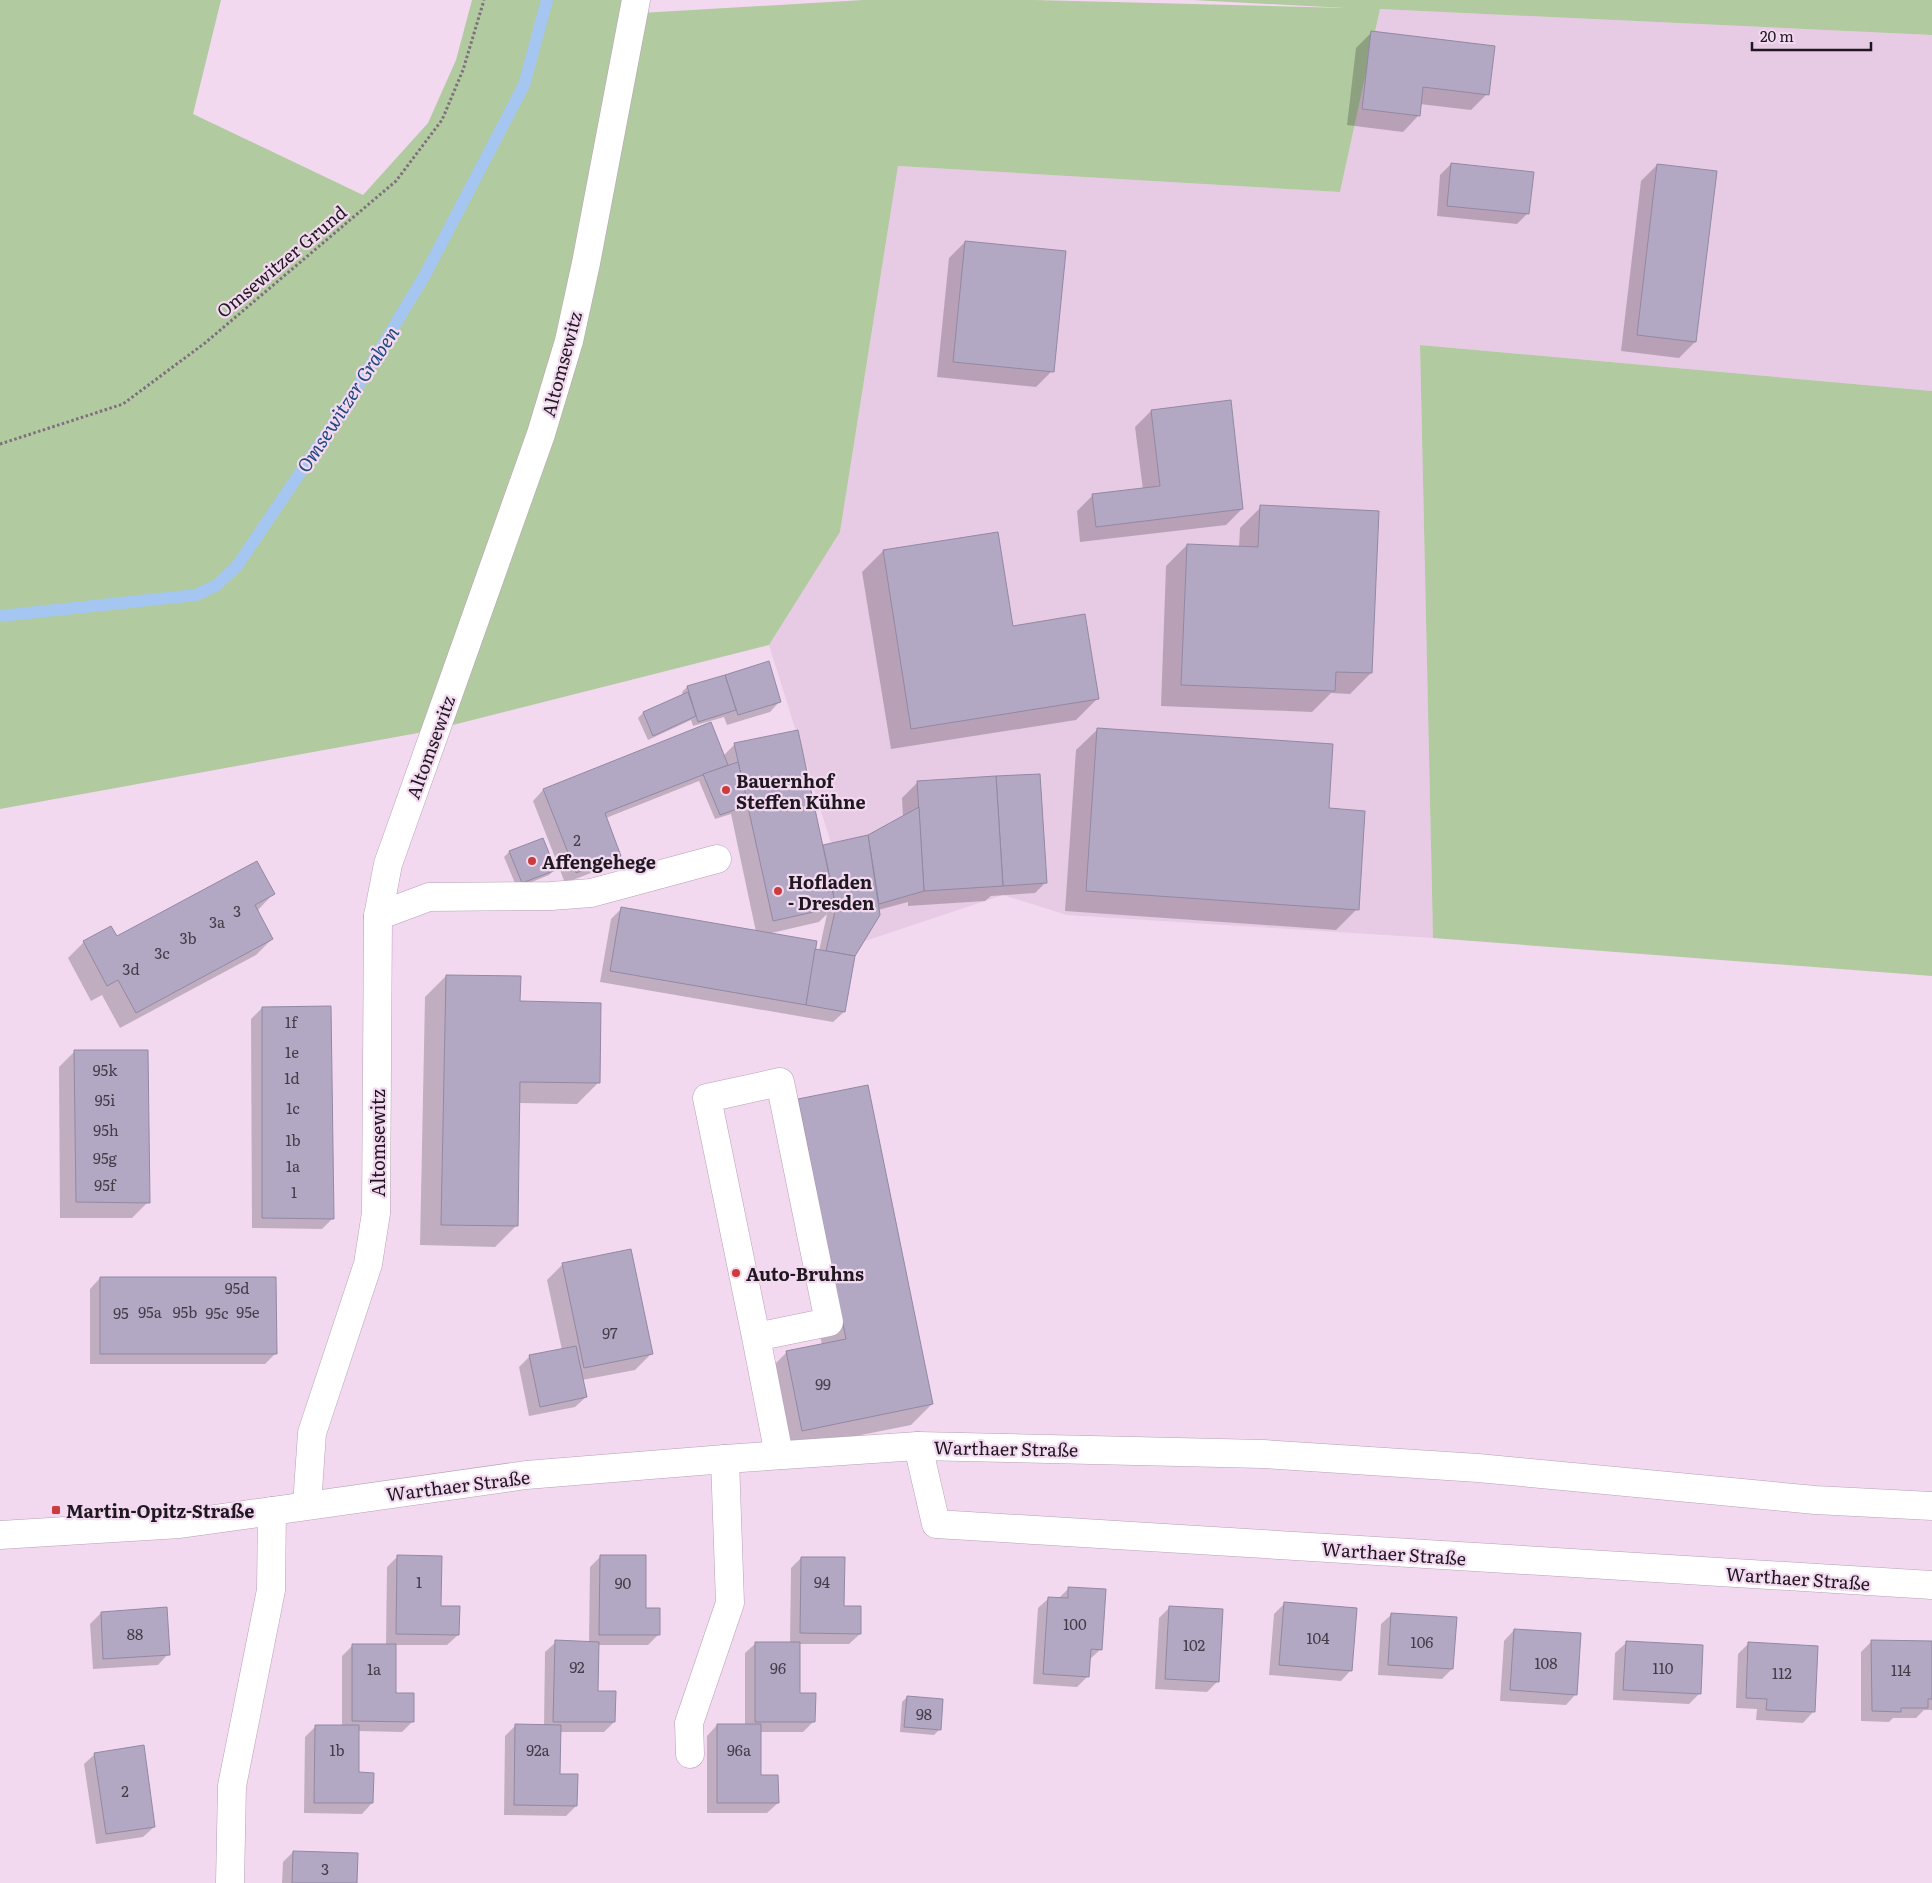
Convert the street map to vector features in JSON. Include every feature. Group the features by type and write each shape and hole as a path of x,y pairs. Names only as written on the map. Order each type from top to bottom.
{"street":[{"name":"Altomsewitz","path":"307,1505 312,1433 368,1264 376,1213 378,916 388,864 541,434 569,341 586,263 636,0"},
{"path":"378,916 429,897 550,896 591,893 717,859"},
{"path":"756,1337 829,1322 780,1082 707,1098 779,1455"},
{"name":"Warthaer Straße","path":"918,1446 936,1524 1932,1585"},
{"name":"Warthaer Straße","path":"0,1535 180,1524 526,1476 725,1459 918,1446 1263,1454 1478,1468 1815,1500 1932,1506"},
{"path":"690,1754 689,1723 730,1603 725,1459"},
{"path":"230,1883 232,1786 271,1590 272,1511"}],"path":[{"name":"Omsewitzer Grund","path":"0,444 123,404 205,343 396,181 442,120 463,70 484,0"}],"shaded area":[{"path":"1380,9 1932,35 1932,391 1420,345 1433,938 1067,915 1003,895 862,942 769,645 840,532 898,166 1340,192"}],"green space":[{"path":"0,0 221,0 193,114 363,195 428,123 456,60 472,0 626,0 624,14 863,0 1034,0 1345,8 1193,0 1932,0 1932,35 1380,9 1340,192 898,166 840,532 769,645 429,731 0,809"},
{"path":"1420,345 1932,391 1932,976 1433,938"}],"building":[{"path":"1371,31 1495,46 1489,95 1423,87 1420,116 1362,109"},
{"path":"1451,163 1534,172 1529,214 1447,206"},
{"path":"1657,164 1717,171 1696,342 1637,335"},
{"path":"965,241 1066,251 1054,372 953,362"},
{"path":"1231,400 1243,509 1096,527 1092,494 1160,486 1151,410"},
{"path":"1260,505 1379,511 1372,673 1336,672 1335,691 1181,685 1187,544 1258,547"},
{"path":"998,532 1013,626 1085,614 1099,699 911,729 883,550"},
{"path":"769,661 781,702 738,715 725,675"},
{"path":"725,675 736,710 698,722 687,686"},
{"path":"688,692 696,716 653,736 643,712"},
{"path":"711,722 728,765 605,813 621,856 576,873 543,789"},
{"path":"1097,728 1333,744 1329,808 1365,811 1359,910 1086,891"},
{"path":"798,730 836,907 773,921 734,743"},
{"path":"738,762 748,805 720,815 703,774"},
{"path":"1040,774 1047,883 1003,886 996,776"},
{"path":"996,776 1003,886 924,891 917,781"},
{"path":"919,807 924,891 879,904 868,835"},
{"path":"868,835 880,915 855,956 826,951 836,907 823,845"},
{"name":"Affengehege","path":"543,838 556,870 522,883 509,851"},
{"path":"257,861 275,894 255,905 273,939 136,1013 118,980 107,986 83,941 111,926 117,936"},
{"path":"621,907 817,941 806,1005 610,971"},
{"path":"815,949 855,956 845,1012 806,1005"},
{"path":"446,975 521,976 520,1001 601,1003 600,1083 520,1082 518,1226 441,1225"},
{"path":"331,1006 334,1219 262,1218 262,1007"},
{"path":"74,1050 148,1050 150,1203 76,1202"},
{"path":"868,1085 933,1404 802,1431 786,1351 846,1339 798,1099"},
{"path":"631,1249 653,1354 584,1368 562,1263"},
{"path":"100,1277 276,1277 277,1354 100,1354"},
{"path":"576,1346 587,1397 540,1407 529,1355"},
{"path":"397,1555 442,1556 441,1606 460,1606 459,1635 396,1634"},
{"path":"600,1555 646,1555 646,1608 660,1608 660,1635 599,1635"},
{"path":"801,1557 845,1557 844,1606 861,1606 861,1634 800,1633"},
{"path":"1068,1587 1106,1589 1102,1650 1091,1649 1089,1677 1043,1674 1048,1597 1068,1598"},
{"path":"1284,1602 1357,1608 1352,1671 1279,1665"},
{"path":"1169,1606 1223,1609 1219,1682 1165,1679"},
{"path":"167,1607 170,1655 103,1659 101,1612"},
{"path":"1391,1613 1457,1617 1453,1669 1388,1665"},
{"path":"1514,1629 1581,1633 1577,1695 1510,1690"},
{"path":"555,1640 599,1642 598,1691 616,1691 615,1722 553,1722"},
{"path":"1871,1640 1932,1641 1932,1699 1928,1699 1928,1708 1901,1708 1901,1712 1872,1711"},
{"path":"1626,1641 1703,1645 1701,1694 1623,1690"},
{"path":"755,1642 800,1642 800,1693 816,1693 815,1722 755,1722"},
{"path":"1748,1642 1818,1646 1815,1712 1766,1710 1767,1699 1746,1698"},
{"path":"352,1644 396,1644 396,1693 414,1693 414,1722 352,1721"},
{"path":"907,1696 943,1699 941,1730 904,1727"},
{"path":"515,1724 561,1725 560,1774 578,1774 577,1806 514,1805"},
{"path":"717,1724 761,1724 761,1775 778,1775 779,1803 717,1803"},
{"path":"315,1725 359,1725 359,1772 374,1773 373,1803 314,1803"},
{"path":"144,1745 155,1827 106,1834 94,1753"},
{"path":"293,1851 358,1853 357,1883 292,1883"}],"waterway":[{"name":"Omsewitzer Graben","path":"0,616 196,595 217,585 237,566 352,396 425,275 524,85 547,0"}],"place":[{"name":"Bauernhof Steffen Kühne","path":"726,790"},
{"name":"Affengehege","path":"532,861"},
{"name":"Hofladen - Dresden","path":"778,891"},
{"name":"Auto-Bruhns","path":"736,1273"},
{"name":"Martin-Opitz-Straße","path":"56,1510"}]}
